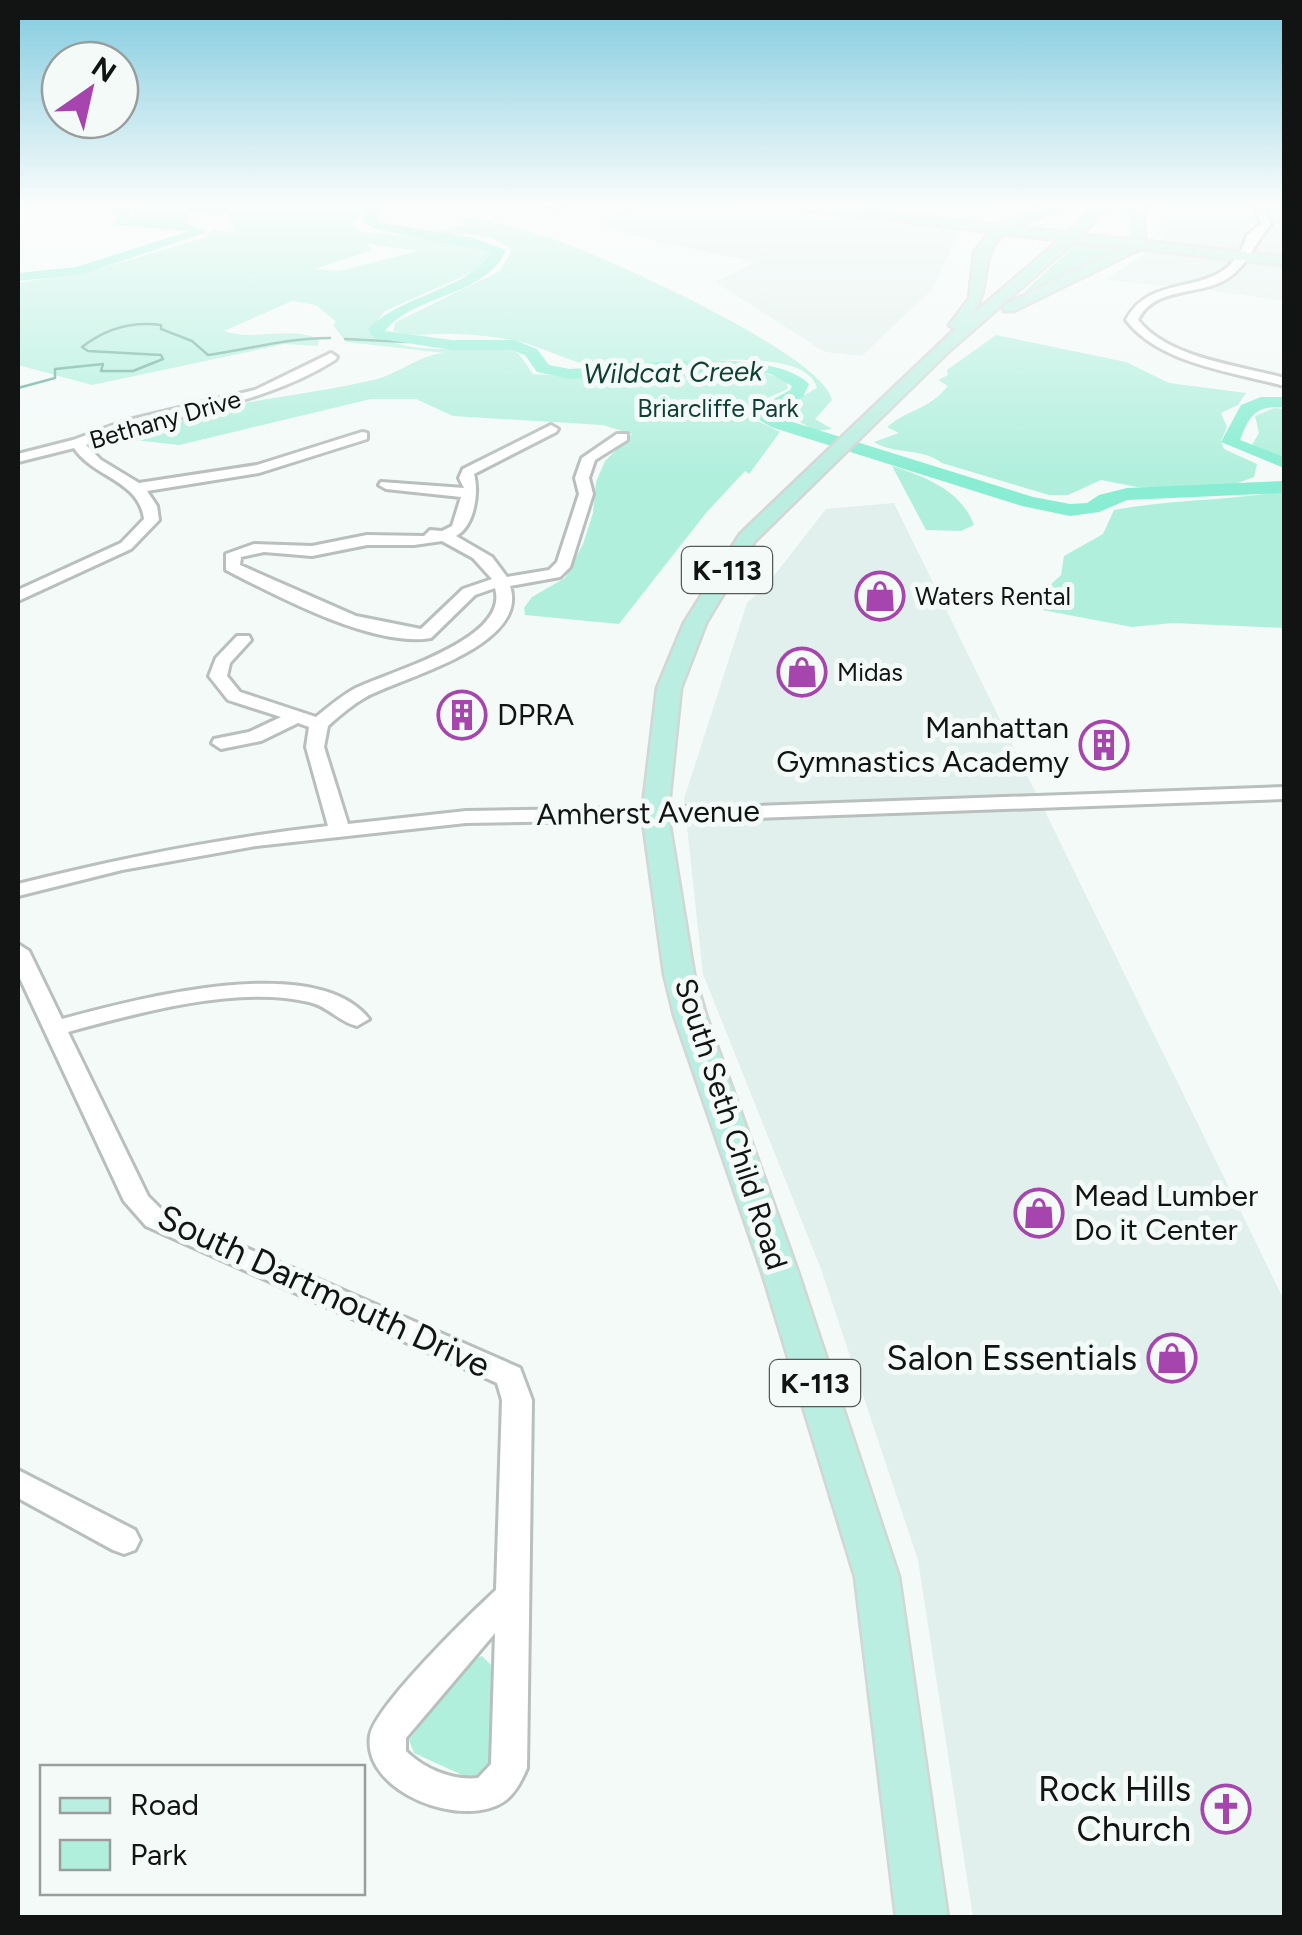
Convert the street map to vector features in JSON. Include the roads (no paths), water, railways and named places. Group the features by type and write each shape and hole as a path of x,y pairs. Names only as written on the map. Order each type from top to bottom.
{"main road":[{"path":"942,349 977,293"},
{"name":"South Seth Child Road","path":"922,1918 877,1577 780,1272 690,1014 679,974 655,814 670,688 695,624 747,538 942,349 1006,293"},
{"path":"942,349 1035,293"}],"street":[{"path":"1170,293 1155,298 1133,314 1133,325 1144,338 1284,382"},
{"name":"Bethany Drive","path":"18,596 93,564 146,530 152,511 137,488 94,463 78,443 122,426 272,388 307,374 330,357"},
{"path":"444,536 460,528 470,493 468,472 550,429"},
{"path":"137,488 258,469 362,436"},
{"path":"339,828 315,747 319,724 361,693 438,663 466,646 496,617 505,595 504,584 484,559 444,536 416,530 395,541 362,540 316,551 260,546 239,551 231,561 232,567 295,598 402,633 425,634 469,592 504,584 538,579 554,574 564,564 586,494 582,478 590,458 622,437"},
{"path":"18,458 78,443"},
{"path":"386,485 470,493"},
{"path":"243,640 222,662 218,676 224,688 234,696 319,724"},
{"path":"221,743 254,737 296,717"},
{"name":"Amherst Avenue","path":"18,890 170,855 339,828 492,816 719,813 1284,793"},
{"name":"South Dartmouth Drive","path":"18,951 137,1201 154,1219 510,1376 517,1400 509,1768 502,1783 488,1794 458,1797 399,1770 390,1759 388,1733 474,1631 512,1596"},
{"path":"54,1028 158,1003 227,995 321,997 337,1002 358,1019"},
{"path":"18,1483 124,1540"}],"waterway":[{"name":"Wildcat Creek","path":"437,293 405,308 376,329 380,335 452,345 514,345 531,352 543,369 570,374 750,365 776,370 801,384 797,393 757,413 777,423 1029,502 1070,510 1092,508 1106,499 1127,494 1263,491 1284,487"},
{"path":"18,388 55,378 55,369 103,364 101,371 133,371 163,359 161,355 88,351 82,347 100,335 129,325 161,325 161,329 192,341 208,355 330,338"},
{"path":"345,339 407,342"},
{"name":"Wildcat Creek","path":"1284,402 1261,402 1247,409 1230,442 1284,463"}],"place":[{"name":"Waters Rental","path":"880,596"},
{"name":"Midas","path":"802,672"},
{"name":"DPRA","path":"462,715"},
{"name":"Manhattan Gymnastics Academy","path":"1104,745"},
{"name":"Mead Lumber Do it Center","path":"1039,1213"},
{"name":"Salon Essentials","path":"1172,1358"},
{"name":"Rock Hills Church","path":"1226,1809"}],"park label":[{"name":"Briarcliffe Park","path":"718,408"}]}
